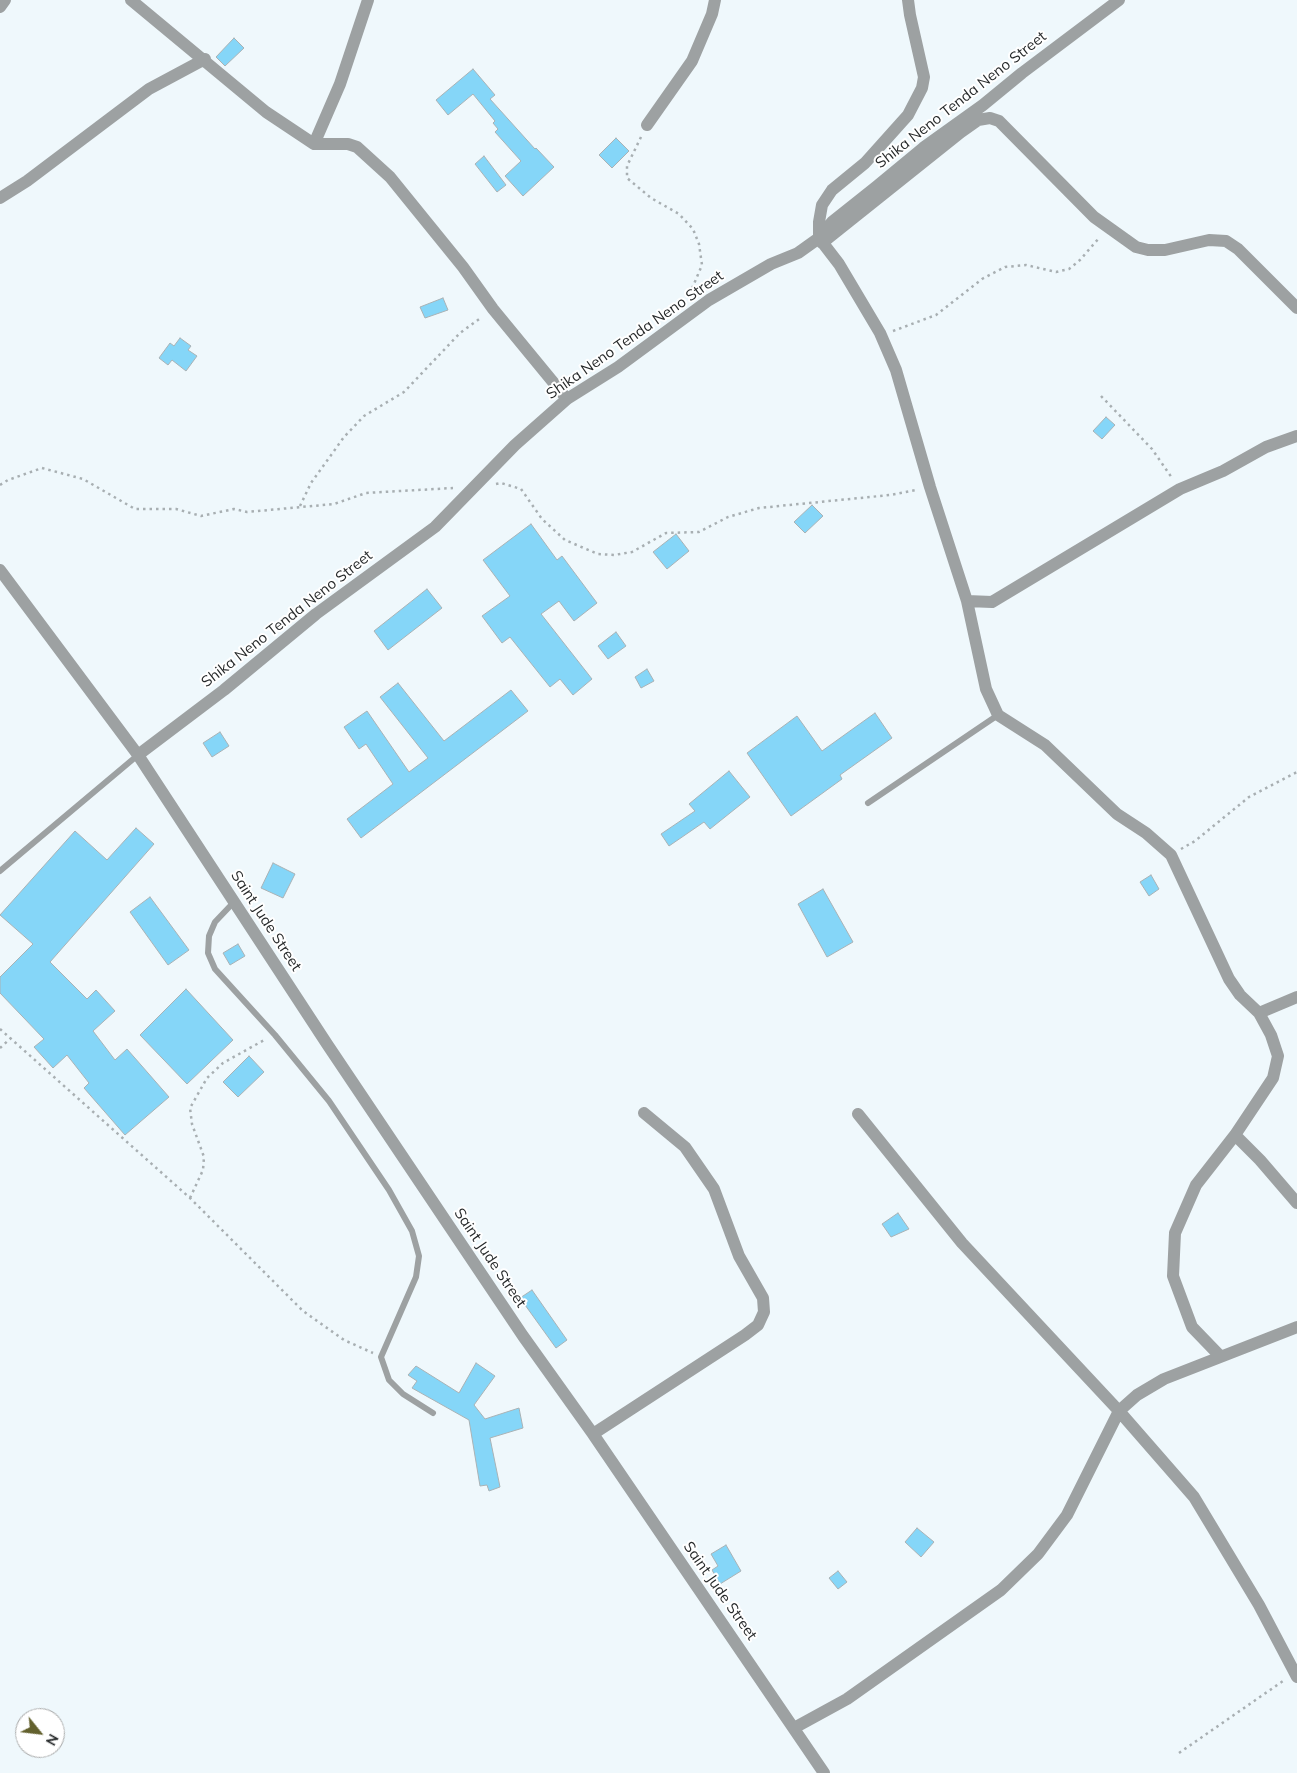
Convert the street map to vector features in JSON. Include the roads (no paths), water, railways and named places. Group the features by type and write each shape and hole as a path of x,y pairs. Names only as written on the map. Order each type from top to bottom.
{"street":[{"path":"0,7 6,0"},
{"path":"131,0 266,112 314,144 348,144 357,147 390,177 463,267 493,309 567,399"},
{"path":"314,144 340,84 368,0"},
{"path":"646,125 692,61 712,14 715,0"},
{"path":"908,0 924,77 922,88 908,114 865,163 832,190 822,206 818,222 820,241 839,264 880,333 896,370 930,487 967,601 986,689 998,714 1045,744 1117,814 1146,833 1171,855 1229,979 1240,995 1259,1013 1271,1035 1278,1056 1273,1078 1235,1135 1196,1185 1175,1232 1173,1276 1192,1327 1220,1356"},
{"name":"Shika Neno Tenda Neno Street","path":"138,755 224,690 316,614 435,527 515,446 567,399 618,367 704,304 771,264 798,253 820,241 838,216 923,148 983,105 1119,0"},
{"path":"0,198 27,181 149,89 205,60"},
{"path":"820,241 961,132 978,120 990,118 999,121 1094,217 1136,247 1148,250 1165,250 1209,240 1226,241 1238,249 1297,308"},
{"path":"967,601 992,602 1003,597 1180,489 1223,472 1266,447 1297,436"},
{"name":"Saint Jude Street","path":"0,570 138,755 517,1328 593,1434 824,1773"},
{"path":"1259,1013 1297,997"},
{"path":"593,1434 745,1335 758,1325 764,1312 763,1298 739,1256 714,1189 685,1147 644,1112"},
{"path":"858,1114 962,1243 1119,1411 1194,1497 1259,1605 1296,1675"},
{"path":"1235,1135 1260,1160 1297,1203"},
{"path":"794,1728 847,1699 1001,1590 1038,1554 1067,1515 1119,1411 1137,1395 1164,1378 1297,1328"}],"lane":[{"path":"868,803 998,714"},
{"path":"0,871 138,755"},
{"path":"234,902 215,922 209,936 208,953 215,969 274,1035 329,1101 389,1190 412,1231 419,1256 416,1277 381,1357 389,1380 403,1394 433,1413"}]}
